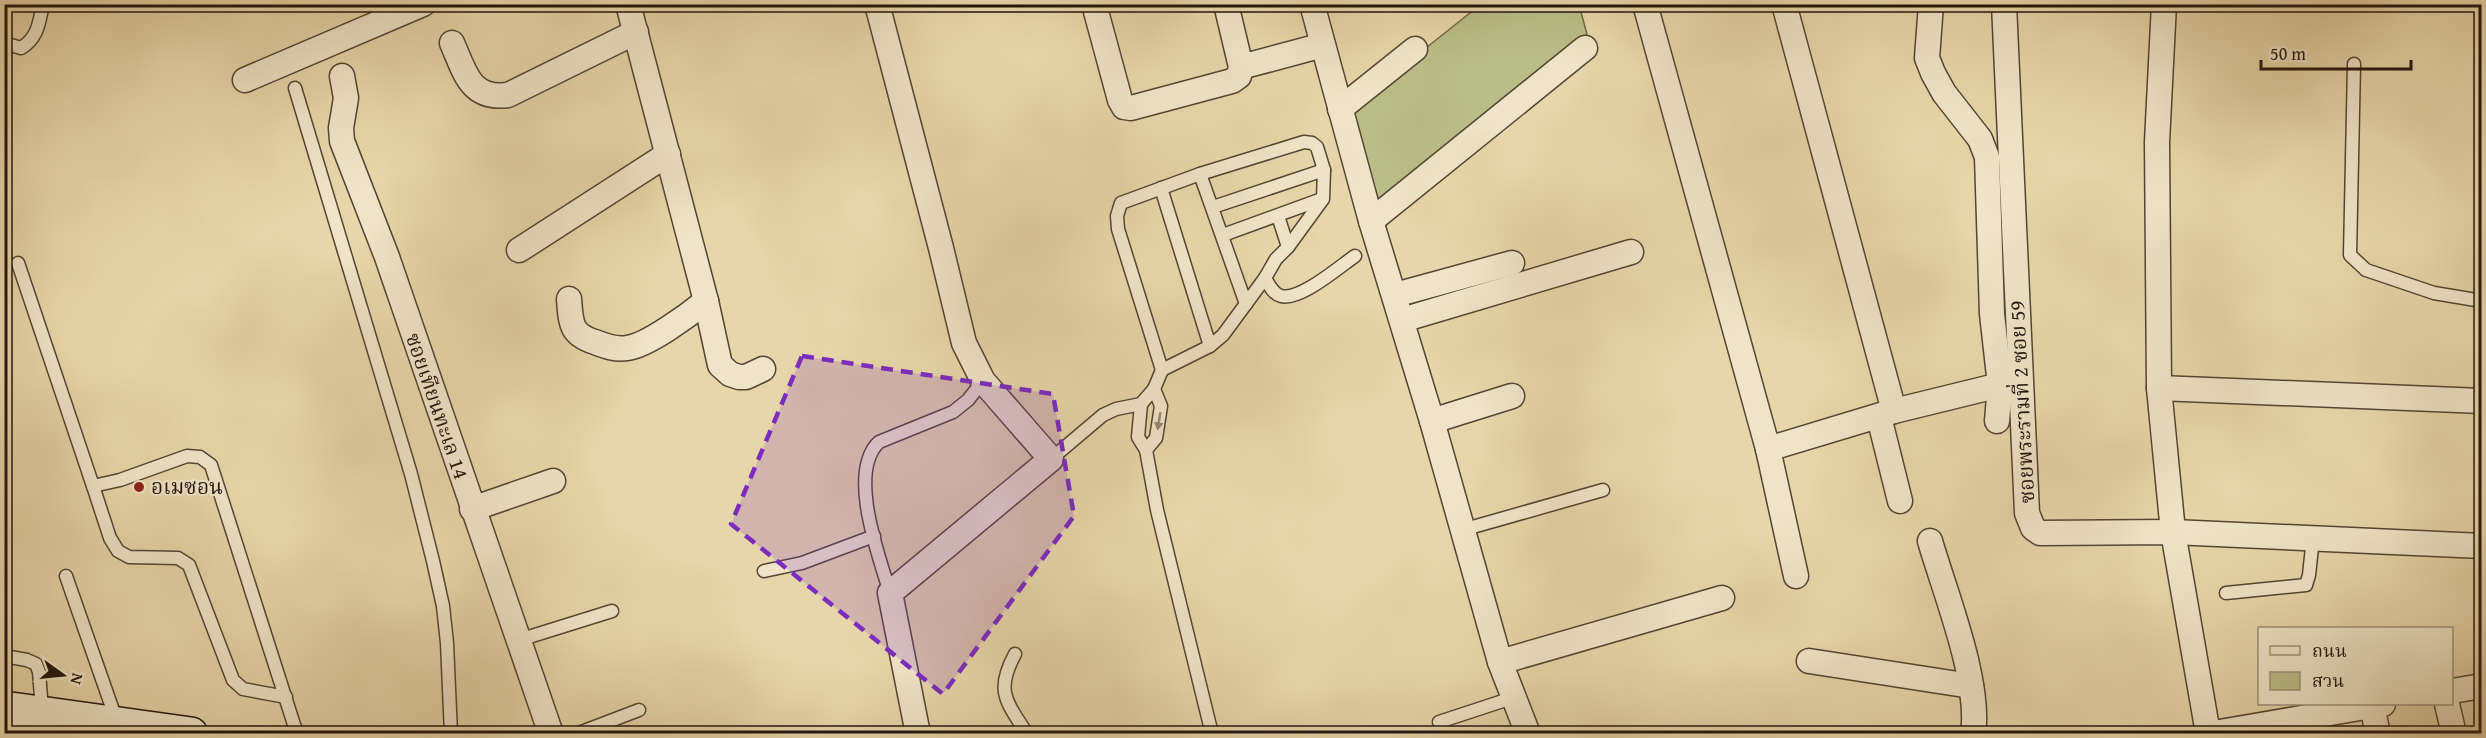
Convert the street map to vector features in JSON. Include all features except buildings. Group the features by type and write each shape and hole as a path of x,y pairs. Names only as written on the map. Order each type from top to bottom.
{"main road":[{"path":"4,708 191,734"}],"street":[{"path":"245,80 423,4"},
{"path":"628,4 706,301 720,365 730,374 746,377 763,369"},
{"path":"877,4 964,343 983,381 1051,459 890,593 918,734"},
{"path":"1094,4 1120,100 1124,107 1131,108 1232,81 1239,76 1241,67 1226,4"},
{"path":"1312,4 1371,221 1395,295 1500,662 1512,698 1528,734"},
{"path":"1645,4 1768,449 1796,576"},
{"path":"1784,4 1886,414 1900,501"},
{"path":"1931,4 1927,58 1944,93 1980,139 1987,157 1992,314 2000,386 1997,421"},
{"name":"ซอยพระรามที่ 2 ซอย 59","path":"2004,4 2027,501 2030,522 2040,533 2173,532 2481,546"},
{"path":"2164,4 2157,142 2158,388 2173,532 2209,730 2214,733 2253,730 2378,705 2378,734"},
{"path":"452,43 467,76 478,92 495,97 508,95 636,32"},
{"path":"1241,67 1323,45"},
{"path":"1371,221 1585,48"},
{"path":"1340,110 1415,49"},
{"name":"ซอยเทียนทะเล 14","path":"342,76 346,98 340,128 342,141 387,257 551,734"},
{"path":"519,250 668,154"},
{"path":"1402,320 1631,252"},
{"path":"1395,295 1512,263"},
{"path":"569,299 573,327 582,337 611,347 626,349 641,345 706,301"},
{"path":"1768,449 1886,414 2000,386"},
{"path":"2158,388 2481,401"},
{"path":"1432,422 1512,396"},
{"path":"472,509 553,481"},
{"path":"1930,541 1971,686 1976,717 1973,734"},
{"path":"1500,662 1722,598"},
{"path":"1809,661 1971,686"},
{"path":"2453,691 2481,686"},
{"path":"2447,705 2454,734"}],"lane":[{"path":"4,43 21,48 30,42 37,32 43,4"},
{"path":"2354,64 2350,255 2366,270 2434,293 2481,301"},
{"path":"295,88 411,474 433,561 443,606 446,634 451,734"},
{"path":"1162,369 1210,346 1223,334 1265,279 1276,259 1288,248 1323,199 1324,170 1317,147 1312,143 1304,142 1161,188 1121,203 1117,216 1118,229 1162,369 1154,389 1142,404 1138,437 1146,450 1157,510 1212,734"},
{"path":"1213,207 1324,170"},
{"path":"1200,174 1246,304"},
{"path":"1161,188 1210,346"},
{"path":"1223,235 1323,199"},
{"path":"1278,216 1288,248"},
{"path":"1265,279 1274,292 1280,296 1304,292 1355,256"},
{"path":"18,263 110,538 118,551 129,557 178,558 189,565 233,680 243,689 286,697"},
{"path":"890,593 867,503 866,466 872,449 879,442 953,412 968,400 983,381"},
{"path":"1146,450 1156,438 1161,406 1154,389"},
{"path":"1051,459 1103,415 1116,409 1142,404"},
{"path":"93,486 120,480 187,456 200,457 211,465 297,734"},
{"path":"1462,530 1603,490"},
{"path":"764,571 802,562 874,536"},
{"path":"2226,593 2306,585 2313,538"},
{"path":"66,576 118,723"},
{"path":"519,640 612,611"},
{"path":"1015,654 1003,683 1006,698 1027,734"},
{"path":"4,656 36,664 39,672 42,713"},
{"path":"1440,722 1512,698"},
{"path":"576,734 639,710"}],"highlighted area":[{"path":"802,356 1053,394 1074,516 943,694 731,524"}],"green space":[{"path":"1480,5 1579,5 1587,34 1375,204 1348,110"}],"place":[{"name":"อเมซอน","path":"139,487"}]}
